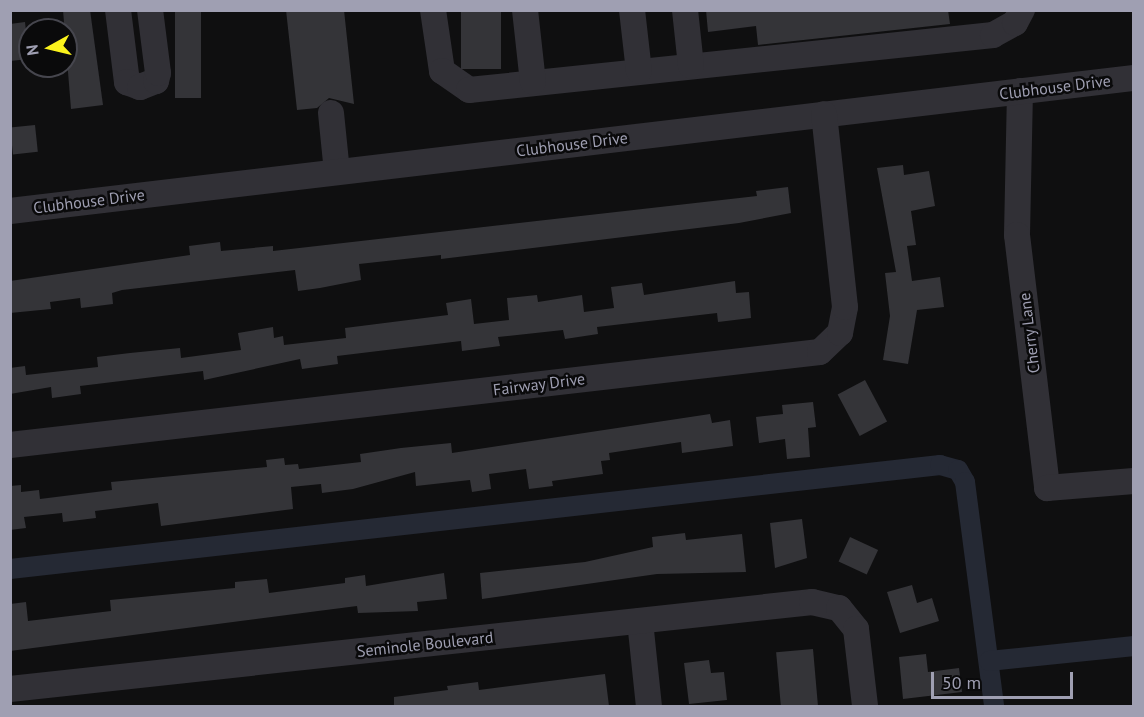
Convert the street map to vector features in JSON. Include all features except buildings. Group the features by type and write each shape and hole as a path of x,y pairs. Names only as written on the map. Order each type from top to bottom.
{"street":[{"path":"118,10 127,82 140,87 156,81 158,73 150,10"},
{"path":"433,10 439,60 458,86 480,90 533,82 993,35 1015,23 1022,10"},
{"path":"525,10 533,82"},
{"path":"632,10 639,71"},
{"path":"686,10 691,66"},
{"name":"Clubhouse Drive","path":"10,211 1134,78"},
{"name":"Cherry Lane","path":"1020,91 1017,236 1047,488 1134,481"},
{"path":"331,113 337,172"},
{"name":"Fairway Drive","path":"10,445 820,351 840,333 846,307 824,114"},
{"name":"Seminole Boulevard","path":"10,689 812,602 839,608 856,629 865,706"},
{"path":"640,621 649,706"}],"waterway":[{"path":"10,569 940,465 958,470 965,482 994,706"},
{"path":"989,661 1134,646"}]}
